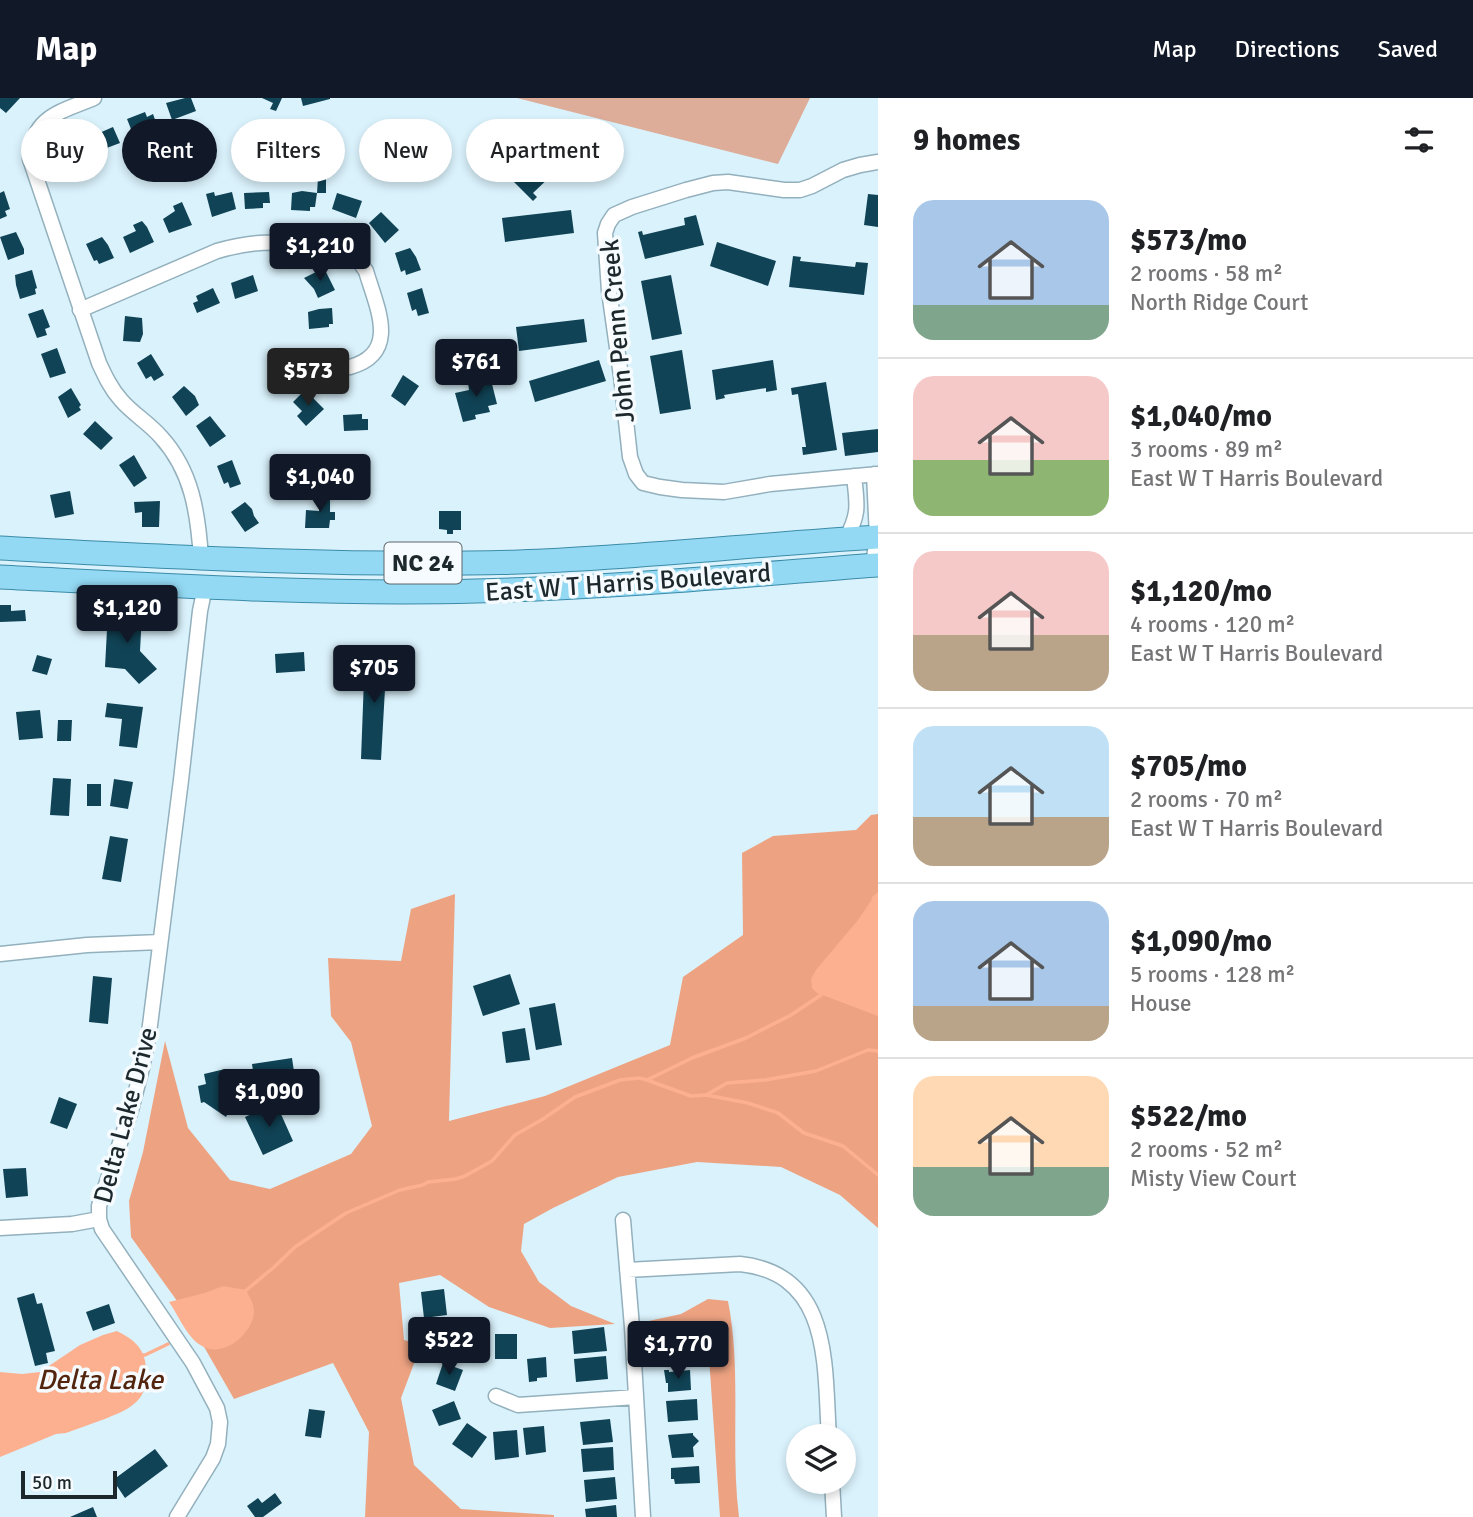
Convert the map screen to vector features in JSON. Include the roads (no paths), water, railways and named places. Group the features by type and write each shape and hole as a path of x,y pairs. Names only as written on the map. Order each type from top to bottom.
{"main road":[{"name":"East W T Harris Boulevard","path":"0,548 335,563 519,562 877,537"},
{"path":"136,584 188,567 201,558"},
{"path":"205,587 216,575 282,561"},
{"name":"East W T Harris Boulevard","path":"0,577 345,593 618,585 875,565"}],"street":[{"path":"94,98 52,115 42,123 34,134 30,159 80,310 108,382 121,400 173,451 184,469 196,508 201,558"},
{"name":"John Penn Creek","path":"876,474 770,484 724,492 682,490 643,483 636,474 630,457 608,291 605,233 614,215 686,190 729,182 800,190 843,170 878,162"},
{"path":"80,310 239,244 330,244 353,254 362,264 381,321 382,332 377,349 360,365 350,367"},
{"path":"875,565 876,474"},
{"path":"846,539 857,512 854,476"},
{"name":"Delta Lake Drive","path":"177,1517 213,1458 218,1444 220,1422 216,1408 193,1363 102,1229 99,1206 131,1110 149,1033 205,587"},
{"path":"0,954 87,945 160,943"},
{"path":"0,1228 72,1224 99,1219"},
{"path":"623,1220 643,1517"},
{"path":"627,1270 740,1264 762,1268 782,1277 806,1300 820,1331 828,1424"},
{"path":"496,1396 519,1405 636,1397"},
{"path":"833,1494 834,1517"}],"water":[{"path":"878,892 878,1016 817,993 812,988 811,979"},
{"path":"223,1286 246,1290 253,1305 253,1319 249,1328 236,1342 219,1349 210,1349 192,1338 169,1302"},
{"name":"Delta Lake","path":"117,1331 137,1345 145,1360 145,1388 136,1402 112,1416 66,1433 56,1434 0,1457 0,1372 40,1372 80,1345"}],"waterway":[{"path":"647,1080 692,1058 746,1038 791,1015 821,995"},
{"path":"706,1095 727,1083 765,1080 816,1071 868,1050 878,1051"},
{"path":"244,1292 295,1247 346,1213 400,1190 465,1176 492,1161 515,1135 575,1097 620,1080 639,1078 691,1096 706,1095 748,1103 778,1113 804,1133 843,1146 878,1175"},
{"path":"141,1355 168,1344"}]}
